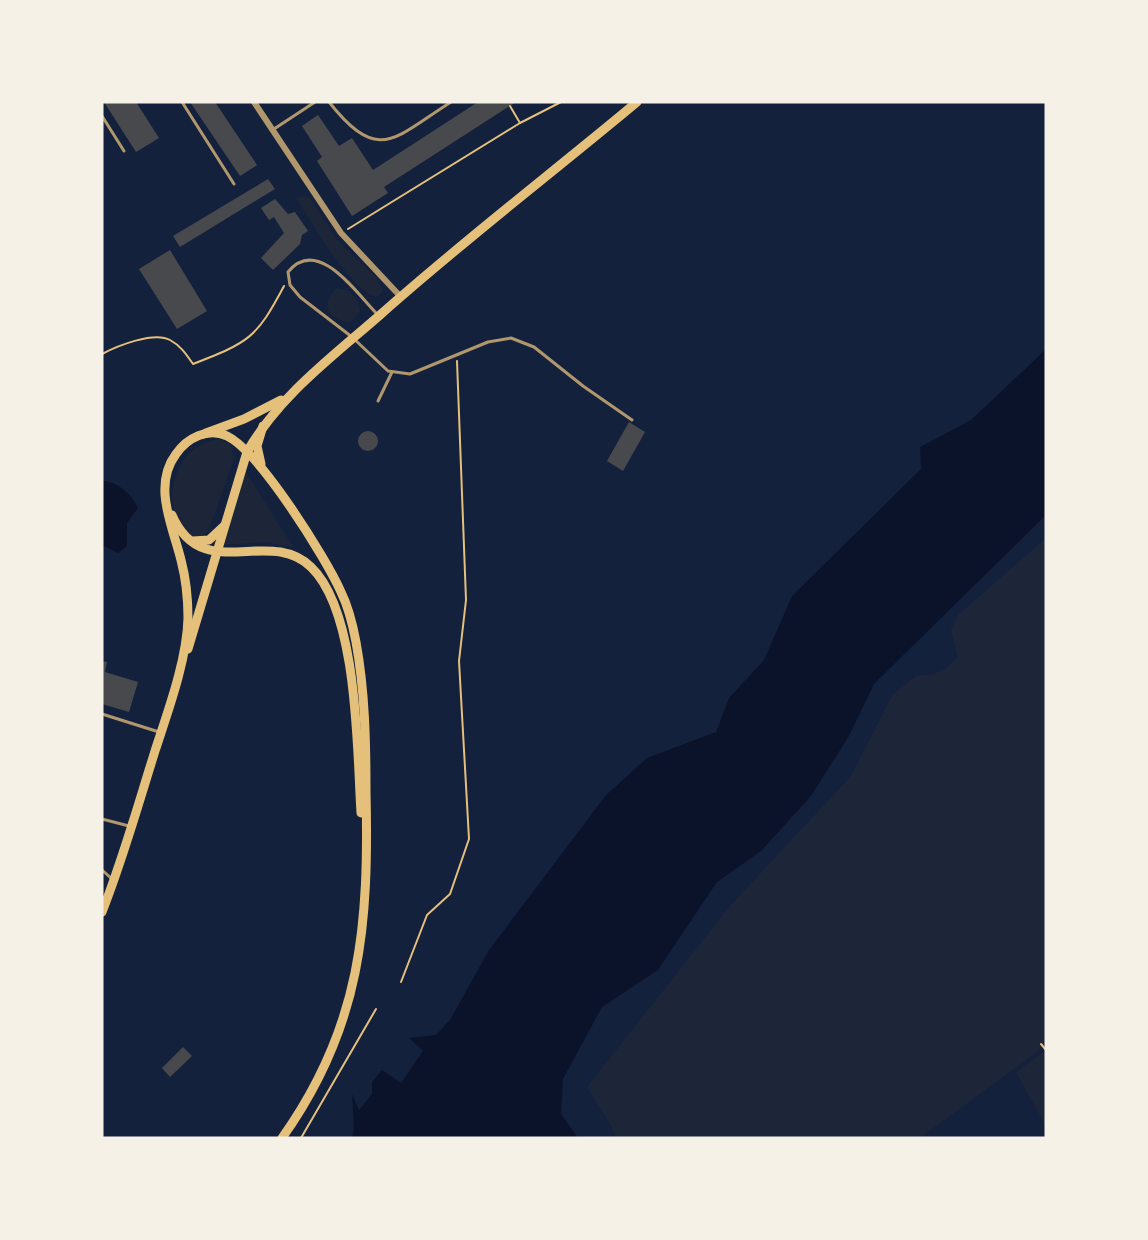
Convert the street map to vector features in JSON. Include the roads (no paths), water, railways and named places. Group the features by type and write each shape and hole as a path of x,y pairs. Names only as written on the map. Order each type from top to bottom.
{"main road":[{"path":"102,912 132,826 218,553 247,452 263,426 288,396 400,296 637,102"},
{"path":"167,714 188,620 184,574 165,499 168,471 177,453 193,438 244,419 288,396"},
{"path":"263,426 257,454 270,482"},
{"path":"203,434 228,436 247,452 270,482 336,581 346,604 356,643 363,697 368,878 364,927 356,971 342,1023 305,1103 282,1138"},
{"path":"165,499 177,524 188,539 201,548 218,553 275,551 297,557 318,574 334,601 346,645 363,839 363,901 356,971"},
{"path":"188,539 200,542 212,538 221,531 228,517"}],"street":[{"path":"254,102 340,233 400,296"}],"lane":[{"path":"182,102 234,184"},
{"path":"272,130 315,102"},
{"path":"329,102 351,128 374,140 389,140 451,102"},
{"path":"102,116 124,151"},
{"path":"378,316 337,272 313,259 294,266 288,278 300,297 352,338 379,365 392,372 410,374 500,339 522,341 632,420"},
{"path":"378,401 392,372"},
{"path":"102,714 161,733"},
{"path":"102,819 132,826"},
{"path":"102,870 114,880"}]}
